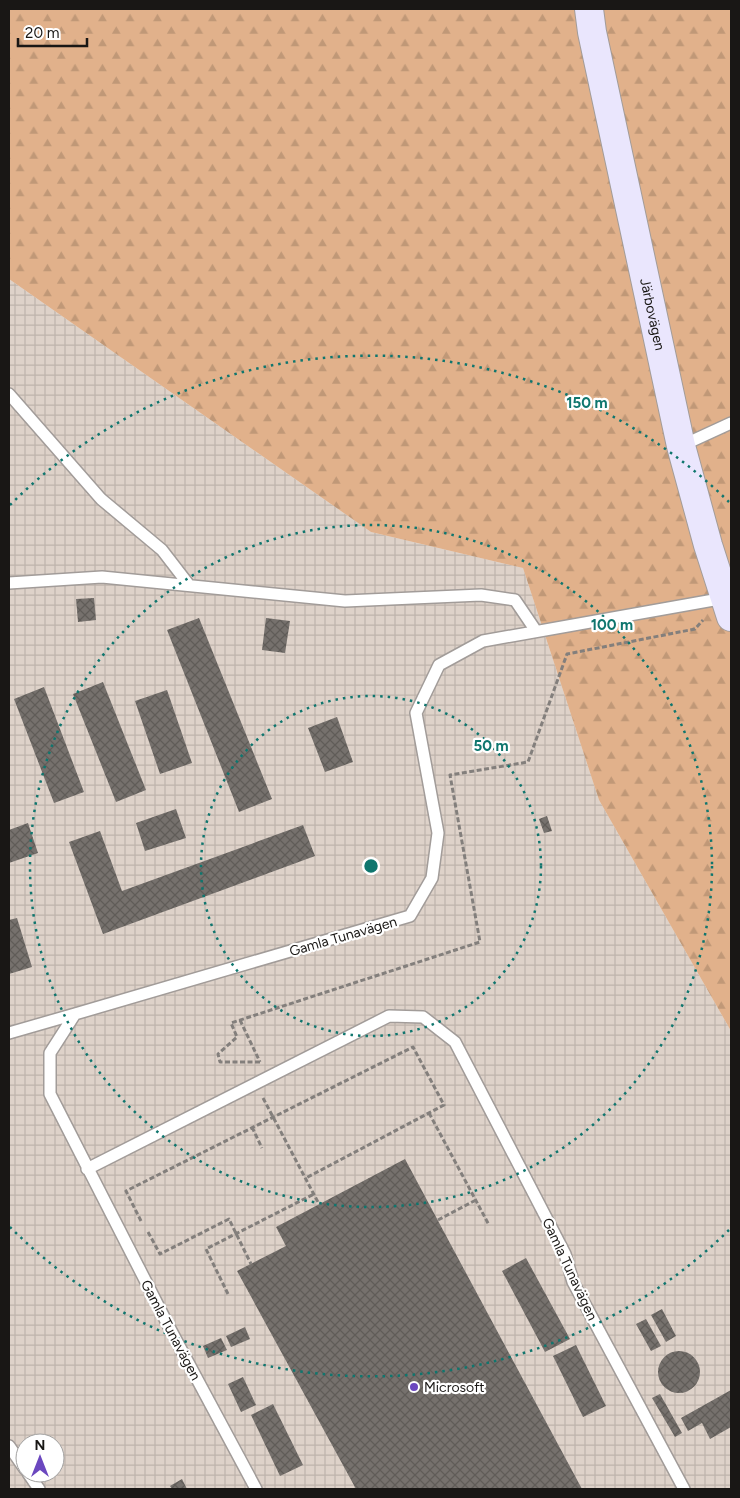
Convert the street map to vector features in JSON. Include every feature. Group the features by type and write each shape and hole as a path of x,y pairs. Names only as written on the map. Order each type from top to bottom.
{"main road":[{"name":"Järbovägen","path":"589,9 594,41 681,446 708,545 728,608"}],"lane":[{"path":"9,394 101,499 162,550 189,585"},
{"path":"681,446 731,423"},
{"path":"9,583 102,576 344,601 481,595 516,600 536,631"},
{"name":"Gamla Tunavägen","path":"256,1489 87,1169 50,1094 50,1053 74,1014 410,916 432,878 438,833 416,713 439,666 483,641 536,631 728,608"},
{"path":"9,1033 74,1014"},
{"name":"Gamla Tunavägen","path":"87,1169 389,1016 423,1017 455,1042 565,1254 573,1282 684,1489"}],"path":[{"path":"450,775 528,762 567,654 695,629 728,608"},
{"path":"240,1020 273,1091 262,1096 319,1204"},
{"path":"231,1023 237,1037 218,1054 220,1062 260,1062"},
{"path":"141,1221 126,1191 413,1046 444,1105 306,1178"},
{"path":"429,1113 489,1225"},
{"path":"252,1128 262,1148"},
{"path":"228,1294 206,1249 314,1194"},
{"path":"438,1220 476,1200"},
{"path":"148,1232 160,1254 229,1219 251,1264"}],"shaded area":[{"path":"9,279 371,532 523,568 599,800 731,1031 731,1489 9,1489"}],"green space":[{"path":"9,9 731,9 731,1031 599,800 523,568 371,532 9,279"}],"building":[{"path":"94,598 96,620 78,622 76,599"},
{"path":"199,618 272,799 239,812 167,630"},
{"path":"266,618 290,621 285,653 262,650"},
{"path":"103,682 146,790 116,802 73,694"},
{"path":"44,687 84,792 54,803 14,699"},
{"path":"167,690 192,763 160,774 135,701"},
{"path":"337,717 353,762 325,772 308,728"},
{"path":"176,809 186,838 145,851 136,823"},
{"path":"547,816 552,831 544,833 539,819"},
{"path":"28,823 38,853 9,863 9,830"},
{"path":"303,825 315,856 103,934 69,842 100,831 122,891"},
{"path":"17,918 32,967 9,974 9,920"},
{"name":"Microsoft","path":"405,1159 582,1489 356,1489 237,1271 286,1246 276,1227"},
{"path":"526,1258 570,1339 545,1352 502,1271"},
{"path":"662,1309 676,1336 666,1342 651,1315"},
{"path":"646,1319 661,1346 651,1351 636,1324"},
{"path":"245,1327 250,1339 231,1347 226,1336"},
{"path":"221,1338 227,1350 208,1358 203,1346"},
{"path":"576,1345 606,1406 583,1417 553,1356"},
{"path":"683,1351 691,1354 697,1360 700,1372 697,1384 691,1390 675,1393 667,1390 661,1384 658,1368 661,1360 667,1354"},
{"path":"243,1377 256,1405 241,1412 228,1384"},
{"path":"731,1390 731,1427 710,1439 702,1423 688,1431 681,1418"},
{"path":"660,1394 682,1433 675,1437 652,1398"},
{"path":"273,1404 303,1465 280,1476 251,1415"},
{"path":"182,1479 187,1489 172,1489 170,1486"}],"place":[{"name":"Microsoft","path":"414,1387"}]}
